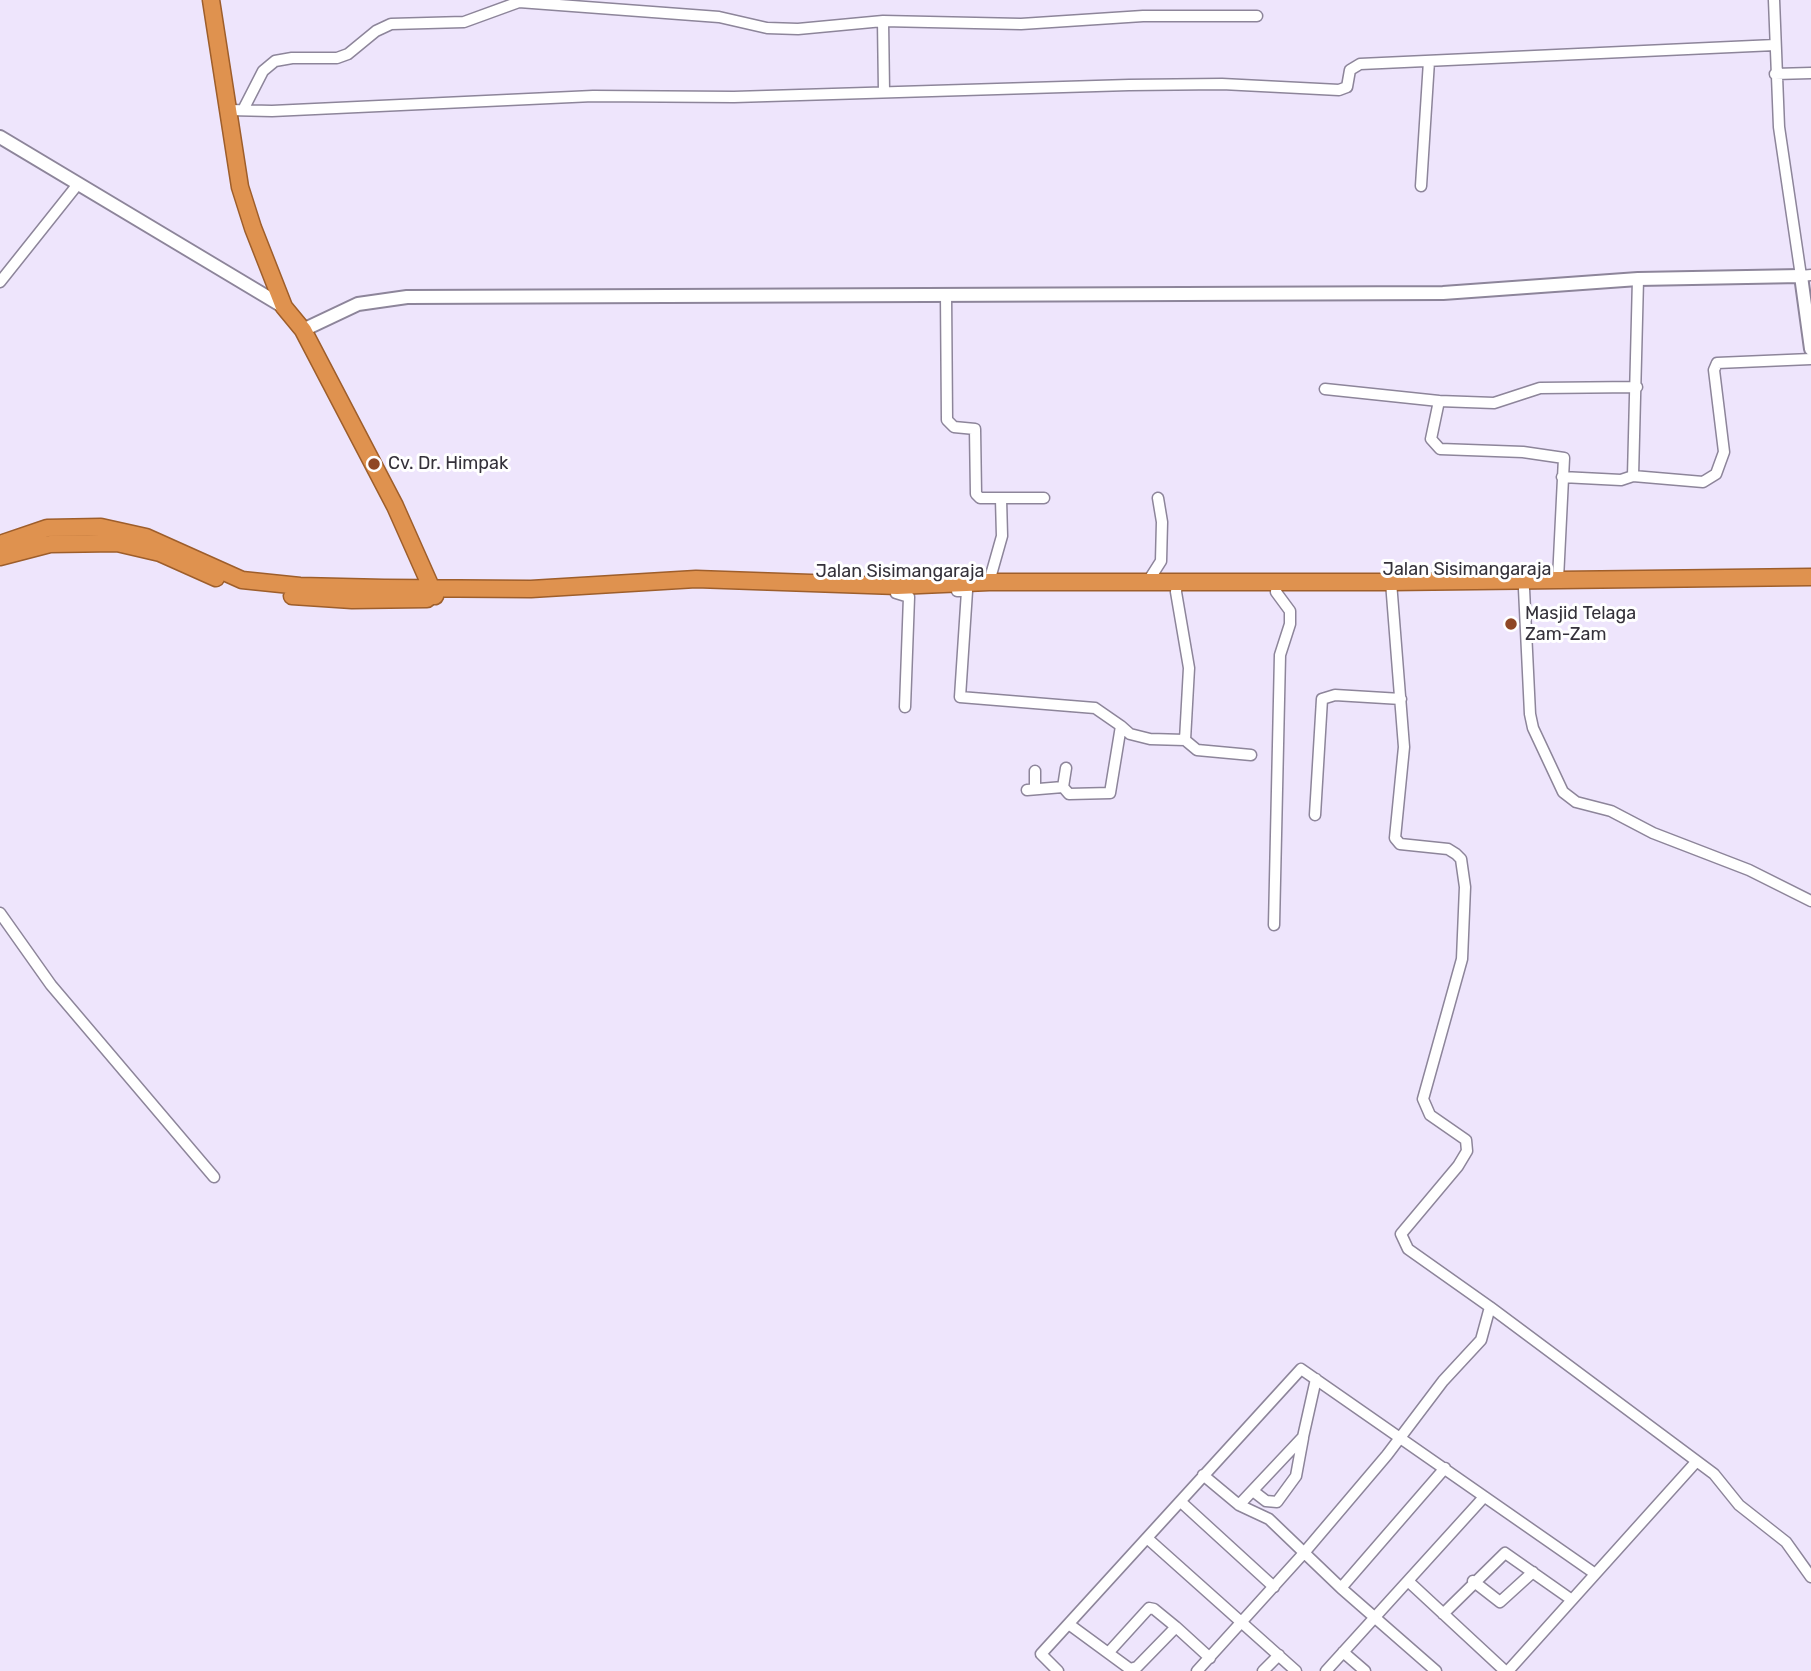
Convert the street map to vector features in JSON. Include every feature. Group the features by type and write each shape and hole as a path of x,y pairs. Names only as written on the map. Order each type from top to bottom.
{"highway":[{"path":"0,544 47,528 101,527 146,537 242,579 300,586 437,591 303,330 284,307 240,187 236,110 211,0"},
{"name":"Jalan Sisimangaraja","path":"0,557 50,544 117,543 160,553 231,584 287,595 352,600 437,591 560,592 695,584 896,589 1392,585 1811,586"},
{"name":"Jalan Sisimangaraja","path":"1515,587 1558,579 1811,577"},
{"name":"Jalan Sisimangaraja","path":"954,587 989,582 1147,583 1176,587"}],"street":[{"path":"1774,0 1779,127 1806,275 1811,349"},
{"path":"236,110 263,71 275,61 292,58 337,58 348,54 391,24 464,22 519,2 719,18 767,28 798,29 883,21 1021,24 1143,16 1257,16"},
{"path":"883,21 884,91"},
{"path":"236,110 593,96 734,97 884,91 950,93 1222,84 1339,90 1347,87 1350,70 1356,65 1775,45"},
{"path":"1421,186 1429,61"},
{"path":"1775,74 1811,73"},
{"path":"0,137 284,307"},
{"path":"0,282 78,184"},
{"path":"303,330 358,304 407,297 1443,293 1638,279 1806,275"},
{"path":"1633,476 1638,279"},
{"path":"946,294 947,420 954,427 975,429 976,494 980,498 1044,498"},
{"path":"1562,477 1621,480 1633,476 1703,482 1716,474 1724,452 1714,370 1717,363 1811,359"},
{"path":"1325,389 1439,401 1494,403 1540,388 1637,387"},
{"path":"1439,401 1431,439 1435,447 1487,453 1561,456 1565,461 1558,579"},
{"path":"1147,583 1161,561 1162,522 1158,498"},
{"path":"989,582 1002,536 1001,499"},
{"path":"1392,585 1404,747 1395,838 1407,845 1448,849 1461,859 1464,867 1462,959 1423,1099 1430,1115 1466,1140 1468,1151 1401,1234 1408,1249 1714,1474 1739,1505 1786,1542 1811,1577"},
{"path":"954,587 967,590 960,697 1095,708 1130,734 1150,739 1185,740 1196,750 1251,755"},
{"path":"1176,587 1189,667 1185,740"},
{"path":"1274,925 1280,655 1290,624 1290,611 1276,587"},
{"path":"1515,587 1533,728 1563,792 1576,802 1611,811 1653,832 1749,870 1811,901"},
{"path":"896,589 909,597 905,707"},
{"path":"1315,816 1322,699 1335,695 1357,695 1401,699"},
{"path":"1066,768 1063,787 1069,794 1111,792 1116,738 1121,726"},
{"path":"1035,771 1031,789 1063,787"},
{"path":"0,913 51,985 214,1177"},
{"path":"1197,1671 1303,1554 1400,1438 1443,1381 1481,1340 1490,1307"},
{"path":"1058,1671 1041,1654 1301,1369 1594,1573"},
{"path":"1253,1491 1266,1501 1277,1502 1296,1476 1316,1379"},
{"path":"1238,1505 1303,1437"},
{"path":"1408,1581 1506,1671 1696,1462"},
{"path":"1341,1588 1446,1468"},
{"path":"1203,1475 1238,1505 1269,1519 1303,1554 1436,1671"},
{"path":"1326,1671 1484,1497"},
{"path":"1181,1502 1274,1587"},
{"path":"1147,1538 1296,1671"},
{"path":"1443,1614 1505,1553 1572,1600"},
{"path":"1474,1581 1500,1602 1533,1572"},
{"path":"1109,1652 1149,1608 1176,1627 1210,1658"},
{"path":"1070,1625 1130,1669 1135,1669 1176,1627"},
{"path":"1343,1652 1365,1671"},
{"path":"1263,1671 1279,1655"}],"place":[{"name":"Cv. Dr. Himpak","path":"374,464"},
{"name":"Masjid Telaga Zam-Zam","path":"1511,624"}]}
